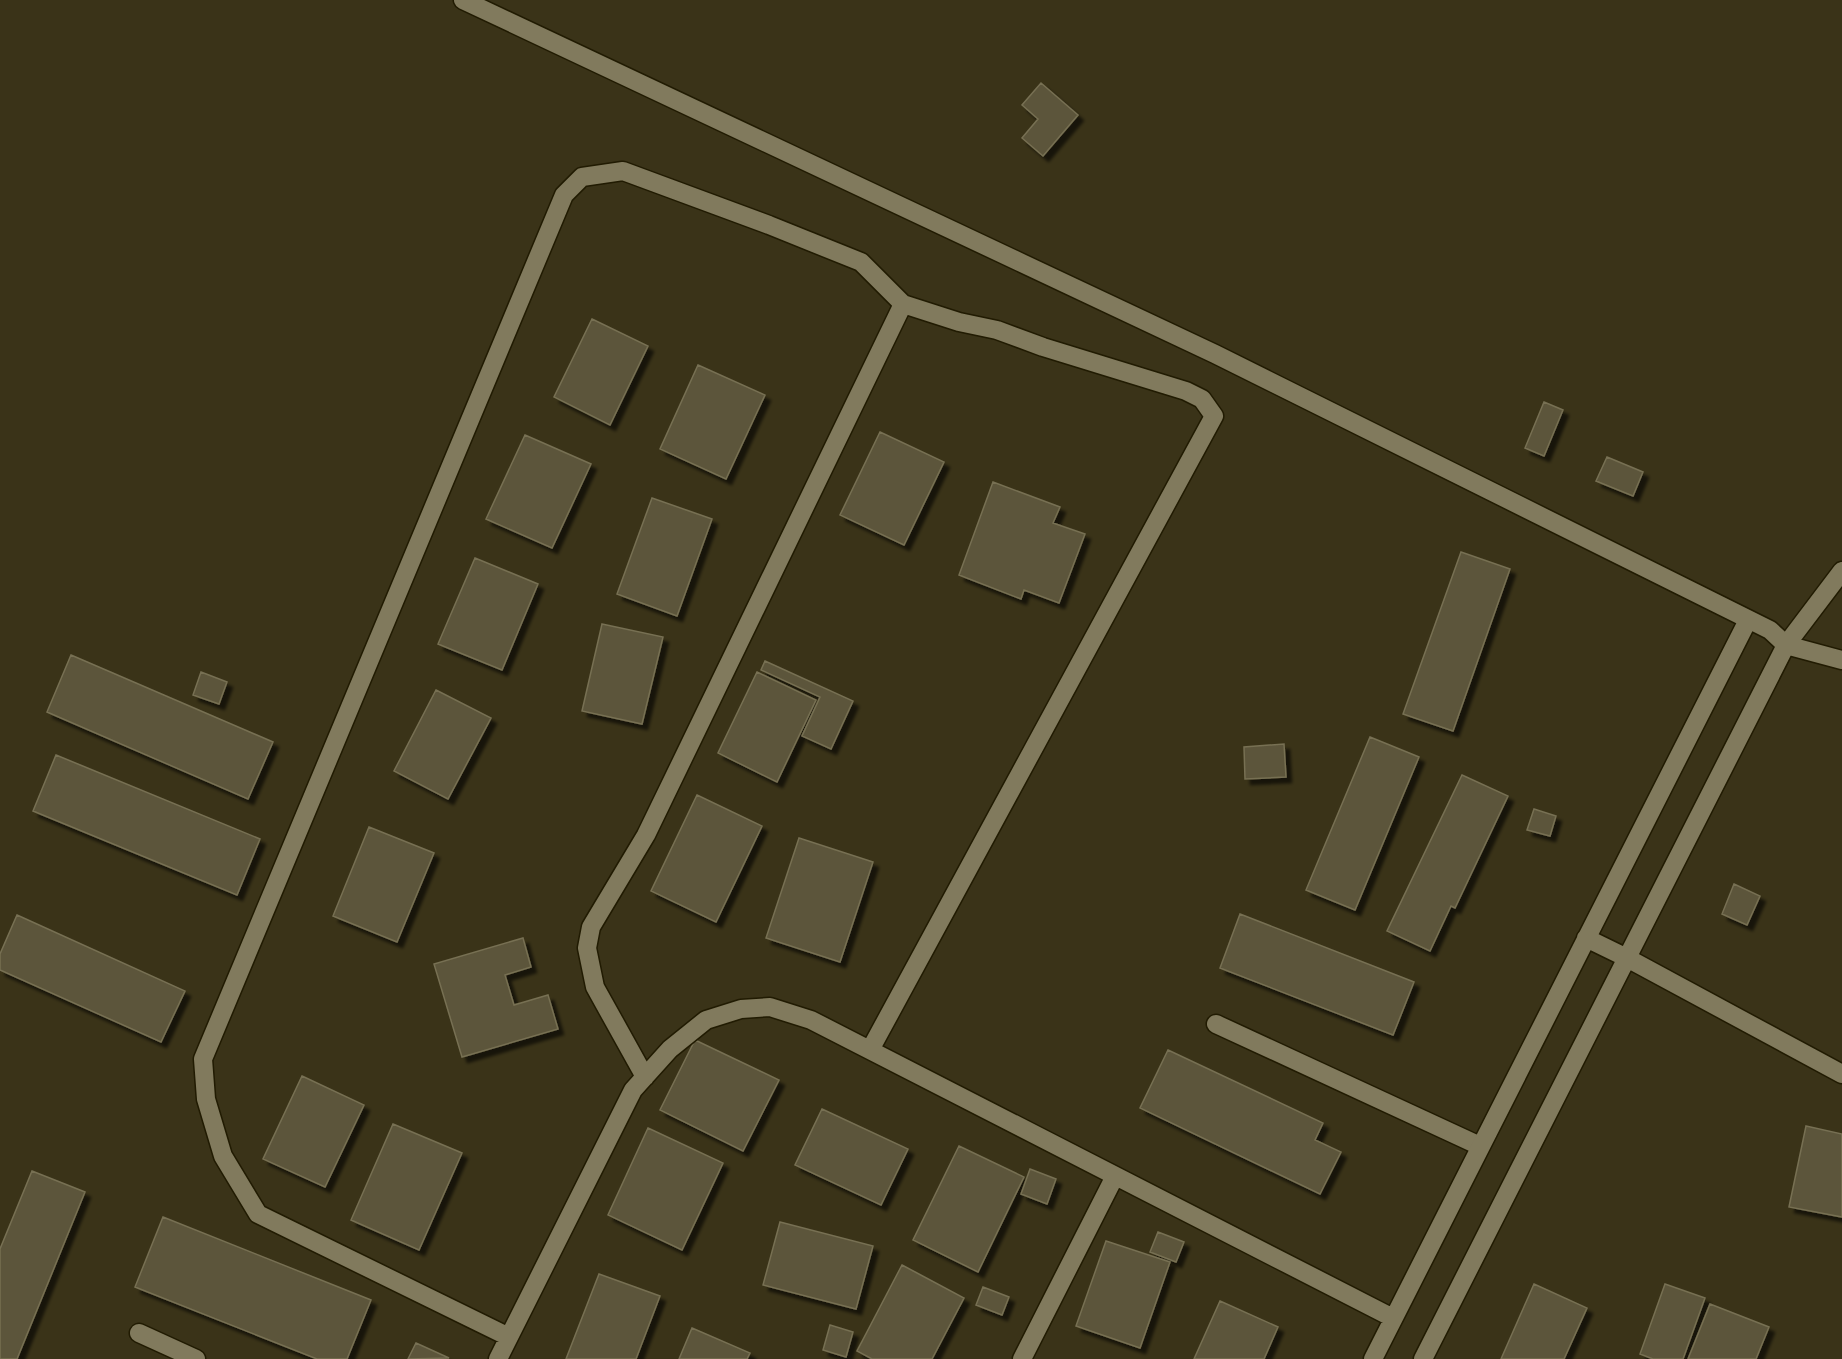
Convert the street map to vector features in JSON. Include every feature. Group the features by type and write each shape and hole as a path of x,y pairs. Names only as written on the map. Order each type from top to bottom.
{"street":[{"path":"463,0 1215,354 1770,630 1786,645 1842,660"},
{"path":"509,1337 258,1214 223,1156 207,1099 203,1059 564,195 582,177 623,171 769,225 861,262 903,304 959,322 997,330 1186,391 1202,399 1214,416 870,1050"},
{"path":"645,1077 595,987 587,948 591,927 646,835 903,304"},
{"path":"1423,1359 1786,645 1842,571"},
{"path":"1373,1359 1748,620"},
{"path":"1586,938 1842,1074"},
{"path":"498,1359 633,1090 670,1049 706,1020 741,1009 770,1007 801,1017 870,1050 1393,1318"},
{"path":"1216,1024 1480,1146"},
{"path":"1022,1359 1115,1176"},
{"path":"139,1332 196,1359"}],"building":[{"path":"1041,83 1078,115 1043,156 1022,138 1038,119 1022,105"},
{"path":"592,319 648,346 610,425 554,397"},
{"path":"698,365 765,395 726,479 660,449"},
{"path":"1544,402 1563,410 1544,456 1525,448"},
{"path":"880,432 944,462 904,545 840,515"},
{"path":"525,435 591,464 552,548 486,519"},
{"path":"1607,457 1643,472 1633,496 1596,481"},
{"path":"993,482 1060,507 1053,523 1085,534 1059,603 1024,590 1021,599 959,575"},
{"path":"652,498 712,519 677,616 617,594"},
{"path":"1461,552 1510,569 1453,731 1403,714"},
{"path":"475,558 538,584 502,670 438,644"},
{"path":"602,624 663,637 642,724 582,711"},
{"path":"71,655 273,742 248,799 47,712"},
{"path":"765,661 853,701 831,749 802,736 820,697 761,670"},
{"path":"201,672 227,682 219,704 193,695"},
{"path":"757,672 816,700 777,782 718,753"},
{"path":"436,690 491,718 448,799 394,771"},
{"path":"1370,737 1419,757 1355,910 1306,890"},
{"path":"1284,744 1286,777 1245,779 1244,747"},
{"path":"56,755 260,839 237,895 33,811"},
{"path":"1462,775 1508,796 1455,908 1451,906 1430,951 1387,931"},
{"path":"697,795 762,826 716,922 651,891"},
{"path":"1534,809 1556,816 1550,836 1527,830"},
{"path":"369,827 434,853 397,942 333,916"},
{"path":"799,838 873,862 840,962 766,938"},
{"path":"1734,884 1760,896 1747,925 1722,914"},
{"path":"1240,914 1414,982 1393,1035 1220,968"},
{"path":"17,915 185,991 161,1042 0,970 0,954"},
{"path":"523,938 531,967 505,975 514,1005 548,995 558,1029 462,1057 434,964"},
{"path":"695,1040 779,1080 743,1151 660,1110"},
{"path":"1168,1050 1323,1123 1315,1140 1341,1152 1320,1194 1140,1108"},
{"path":"302,1076 364,1105 325,1187 263,1159"},
{"path":"822,1109 908,1149 881,1205 795,1165"},
{"path":"393,1124 462,1153 419,1250 351,1220"},
{"path":"1806,1126 1842,1134 1842,1217 1789,1207"},
{"path":"648,1128 723,1163 682,1250 608,1215"},
{"path":"959,1146 1024,1177 978,1272 913,1240"},
{"path":"1030,1169 1056,1179 1047,1204 1021,1194"},
{"path":"32,1171 85,1192 17,1359 0,1359 0,1249"},
{"path":"163,1217 371,1300 347,1359 317,1359 135,1287"},
{"path":"780,1222 873,1246 856,1309 763,1285"},
{"path":"1158,1232 1184,1242 1176,1262 1150,1252"},
{"path":"1106,1241 1170,1262 1140,1348 1076,1326"},
{"path":"902,1265 964,1298 932,1359 872,1359 857,1351"},
{"path":"599,1274 660,1296 636,1359 566,1359"},
{"path":"1534,1284 1587,1308 1564,1359 1501,1359"},
{"path":"1665,1284 1705,1298 1683,1359 1653,1359 1640,1354"},
{"path":"983,1287 1009,1297 1002,1315 976,1305"},
{"path":"1220,1301 1278,1327 1264,1359 1194,1359"},
{"path":"1710,1304 1769,1327 1756,1359 1688,1359"},
{"path":"830,1325 853,1332 846,1357 823,1350"},
{"path":"692,1328 750,1353 747,1359 679,1359"},
{"path":"416,1343 449,1358 408,1359"}]}
